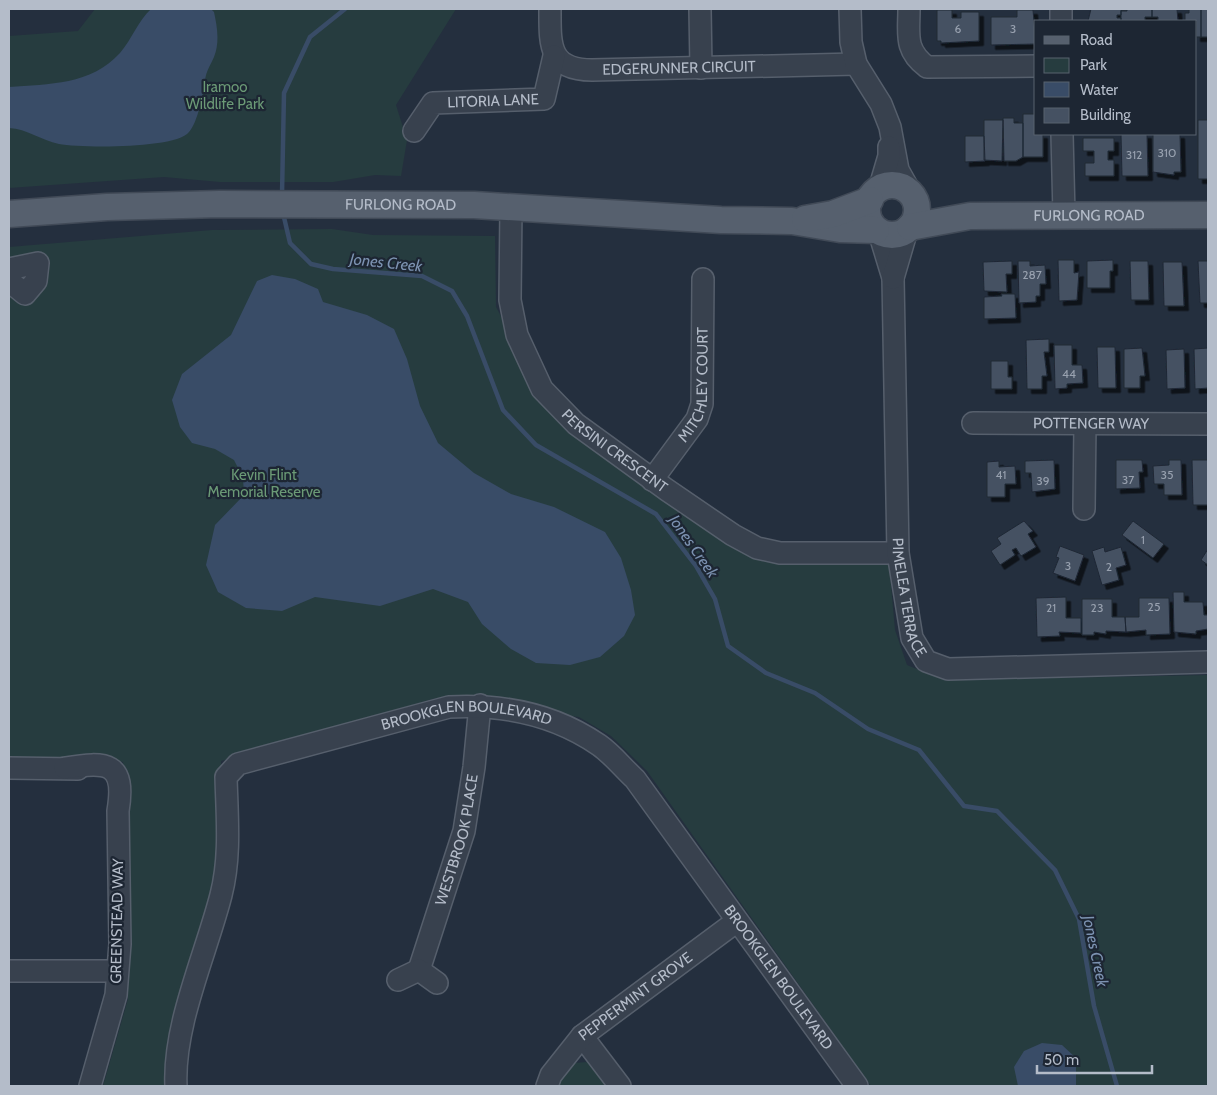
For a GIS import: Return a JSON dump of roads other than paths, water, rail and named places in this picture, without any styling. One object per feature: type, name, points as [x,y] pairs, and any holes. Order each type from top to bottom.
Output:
[{"type":"main road","points":[[885,187],[900,187],[913,197],[917,210],[909,228],[894,235],[878,231],[868,216],[874,195],[885,187]]},
{"type":"main road","name":"FURLONG ROAD","points":[[792,221],[832,214],[874,195]]},
{"type":"main road","name":"FURLONG ROAD","points":[[913,197],[970,216]]},
{"type":"main road","name":"FURLONG ROAD","points":[[9,214],[107,207],[334,203],[511,207],[646,216],[792,221],[840,229],[878,231]]},
{"type":"main road","name":"FURLONG ROAD","points":[[909,228],[970,216],[1208,215]]},
{"type":"street","points":[[550,9],[549,42],[554,56]]},
{"type":"street","points":[[700,9],[701,68]]},
{"type":"street","points":[[850,9],[851,42],[856,64],[881,104],[890,127],[898,170],[913,197]]},
{"type":"street","points":[[909,9],[909,48],[915,59],[926,67],[1034,66]]},
{"type":"street","name":"EDGERUNNER CIRCUIT","points":[[554,56],[568,68],[586,70],[856,64]]},
{"type":"street","name":"LITORIA LANE","points":[[414,131],[433,102],[544,99],[554,56]]},
{"type":"street","points":[[874,195],[889,156],[890,127]]},
{"type":"street","points":[[1062,135],[1064,215]]},
{"type":"street","name":"PERSINI CRESCENT","points":[[511,207],[509,255],[512,316],[516,335],[542,389],[576,424],[652,480],[733,535],[756,548],[780,553],[898,553]]},
{"type":"street","name":"PIMELEA TERRACE","points":[[893,278],[909,228]]},
{"type":"street","name":"PIMELEA TERRACE","points":[[878,231],[893,278],[898,553],[912,638],[926,661],[948,669],[1208,662]]},
{"type":"street","points":[[9,269],[38,263],[36,282],[25,294],[9,281]]},
{"type":"street","name":"MITCHLEY COURT","points":[[652,480],[697,419],[702,404],[703,279]]},
{"type":"street","name":"POTTENGER WAY","points":[[973,423],[1208,424]]},
{"type":"street","points":[[1084,509],[1085,424]]},
{"type":"street","name":"BROOKGLEN BOULEVARD","points":[[176,1086],[175,1067],[181,1034],[222,894],[227,862],[226,777],[238,764],[449,707],[480,705],[508,708],[561,723],[600,745],[635,779],[857,1086]]},
{"type":"street","name":"WESTBROOK PLACE","points":[[419,970],[464,831],[474,767],[480,705]]},
{"type":"street","name":"GREENSTEAD WAY","points":[[9,768],[65,768],[83,770],[98,776],[113,793],[118,811],[120,944],[116,995],[90,1086]]},
{"type":"street","name":"PEPPERMINT GROVE","points":[[547,1086],[551,1076],[582,1036],[737,920]]},
{"type":"street","points":[[398,980],[419,970],[437,983]]},
{"type":"street","points":[[9,971],[117,972]]},
{"type":"street","points":[[582,1036],[620,1086]]},
{"type":"water","points":[[151,9],[211,9],[214,12],[217,34],[216,51],[206,74],[197,115],[189,132],[181,138],[166,142],[127,146],[87,146],[59,144],[22,130],[9,128],[9,87],[69,81],[83,77],[109,64],[120,53],[142,19]]},
{"type":"water","points":[[272,275],[295,279],[318,289],[323,302],[367,315],[394,329],[407,359],[420,406],[438,443],[474,473],[511,494],[554,507],[605,532],[621,558],[631,590],[635,615],[624,636],[600,657],[570,665],[536,663],[511,649],[482,624],[468,602],[433,589],[380,606],[315,597],[282,611],[246,608],[218,592],[206,565],[215,525],[244,495],[243,478],[234,460],[215,449],[192,443],[180,427],[172,400],[182,374],[231,335],[257,281]]},
{"type":"water","points":[[1042,1043],[1062,1045],[1076,1058],[1076,1086],[1018,1086],[1014,1067],[1024,1051]]},
{"type":"waterway","name":"Jones Creek","points":[[282,195],[284,93],[310,37],[345,9]]},
{"type":"waterway","name":"Jones Creek","points":[[283,213],[290,243],[311,264],[333,269],[422,276],[452,291],[467,316],[503,410],[536,445],[656,514],[696,566],[715,599],[728,646],[766,673],[815,693],[868,729],[919,750],[964,806],[997,811],[1055,870],[1079,919],[1094,1006],[1117,1086]]},
{"type":"park label","name":"Iramoo Wildlife Park","points":[[225,96]]},
{"type":"park label","name":"Kevin Flint Memorial Reserve","points":[[264,484]]}]
